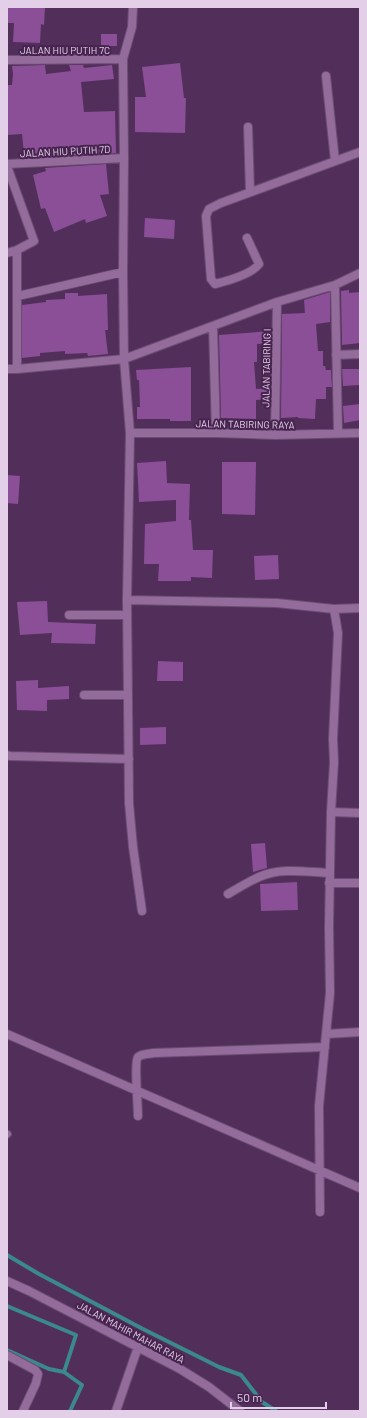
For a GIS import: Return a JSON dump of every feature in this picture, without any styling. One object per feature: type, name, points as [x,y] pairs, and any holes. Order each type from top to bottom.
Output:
[{"type":"street","points":[[133,7],[132,27],[122,59],[124,158],[123,272],[124,359],[130,432],[127,600],[129,803],[132,847],[142,911]]},
{"type":"street","name":"JALAN HIU PUTIH 7C","points":[[7,60],[122,59]]},
{"type":"street","points":[[326,76],[335,161]]},
{"type":"street","points":[[248,127],[250,192]]},
{"type":"street","points":[[247,238],[259,264],[256,268],[225,282],[214,284],[211,279],[206,216],[209,209],[250,192],[360,152]]},
{"type":"street","name":"JALAN HIU PUTIH 7D","points":[[8,170],[124,158]]},
{"type":"street","points":[[7,253],[34,242],[8,170]]},
{"type":"street","points":[[17,250],[17,370]]},
{"type":"street","points":[[18,296],[123,272]]},
{"type":"street","points":[[7,369],[17,370],[124,359],[277,302],[335,285],[360,273]]},
{"type":"street","points":[[335,285],[338,433]]},
{"type":"street","name":"JALAN TABIRING I","points":[[275,435],[277,302]]},
{"type":"street","points":[[213,326],[216,433]]},
{"type":"street","points":[[336,355],[360,354]]},
{"type":"street","name":"JALAN TABIRING RAYA","points":[[130,432],[275,435],[360,433]]},
{"type":"street","points":[[127,600],[277,603],[334,609],[360,608]]},
{"type":"street","points":[[320,1212],[319,1106],[330,993],[329,883],[338,633],[334,609]]},
{"type":"street","points":[[69,616],[127,615]]},
{"type":"street","points":[[84,695],[128,695]]},
{"type":"street","points":[[7,755],[129,759]]},
{"type":"street","points":[[331,812],[360,813]]},
{"type":"street","points":[[228,894],[259,877],[275,872],[289,871],[330,873]]},
{"type":"street","points":[[329,883],[360,883]]},
{"type":"street","points":[[326,1034],[360,1032]]},
{"type":"street","points":[[7,1034],[360,1188]]},
{"type":"street","points":[[138,1116],[136,1072],[137,1059],[141,1055],[153,1053],[325,1047]]},
{"type":"street","name":"JALAN MAHIR MAHAR RAYA","points":[[7,1281],[29,1290],[175,1366],[209,1387],[240,1411]]},
{"type":"street","points":[[116,1411],[138,1347]]},
{"type":"street","points":[[7,1355],[35,1370],[38,1374],[36,1383],[23,1411]]},
{"type":"building","points":[[7,7],[45,7],[44,25],[41,24],[40,43],[13,42],[14,23],[7,23]]},
{"type":"building","points":[[101,34],[117,34],[117,46],[101,46]]},
{"type":"building","points":[[180,63],[184,98],[186,98],[185,133],[135,132],[135,97],[146,97],[142,67]]},
{"type":"building","points":[[45,65],[46,74],[71,71],[69,65],[83,65],[84,68],[112,65],[114,79],[81,82],[84,112],[115,111],[116,153],[43,157],[43,153],[24,155],[22,134],[7,135],[7,85],[12,85],[12,66]]},
{"type":"building","points":[[106,164],[109,194],[100,195],[107,216],[86,223],[85,219],[54,232],[45,208],[41,209],[33,175],[46,171],[45,168]]},
{"type":"building","points":[[145,218],[175,220],[174,239],[144,237]]},
{"type":"building","points":[[349,290],[349,293],[360,292],[360,343],[342,345],[341,291]]},
{"type":"building","points":[[330,292],[330,322],[316,324],[318,351],[323,351],[323,366],[325,366],[326,370],[331,370],[332,387],[326,387],[326,399],[316,399],[315,419],[298,417],[281,418],[282,314],[305,313],[304,300]]},
{"type":"building","points":[[65,293],[78,293],[78,296],[107,294],[108,330],[105,330],[108,354],[88,356],[87,353],[65,354],[65,351],[40,353],[40,356],[22,358],[22,305],[46,302],[46,300],[65,299]]},
{"type":"building","points":[[271,331],[271,343],[257,344],[257,362],[254,362],[256,389],[270,388],[270,399],[256,400],[256,419],[221,418],[219,335]]},
{"type":"building","points":[[191,367],[191,421],[170,421],[170,419],[137,419],[137,407],[140,407],[139,380],[137,380],[136,370]]},
{"type":"building","points":[[342,369],[360,369],[360,385],[343,386]]},
{"type":"building","points":[[360,404],[360,420],[344,423],[343,406]]},
{"type":"building","points":[[166,461],[167,483],[190,484],[189,520],[191,520],[193,550],[213,550],[212,578],[191,577],[191,581],[158,581],[159,564],[144,564],[145,524],[176,521],[176,500],[139,502],[137,463]]},
{"type":"building","points":[[222,462],[256,462],[255,515],[222,514]]},
{"type":"building","points":[[7,475],[20,476],[18,504],[7,503]]},
{"type":"building","points":[[278,555],[279,579],[255,580],[254,556]]},
{"type":"building","points":[[47,601],[48,622],[96,624],[95,644],[51,643],[52,633],[20,635],[17,602]]},
{"type":"building","points":[[158,661],[183,662],[183,681],[157,681]]},
{"type":"building","points":[[38,680],[38,688],[69,686],[69,699],[47,700],[47,711],[17,710],[16,681]]},
{"type":"building","points":[[166,727],[166,744],[140,745],[140,728]]},
{"type":"building","points":[[265,843],[267,868],[253,872],[251,844]]},
{"type":"building","points":[[297,882],[298,910],[261,911],[260,884]]},
{"type":"waterway","points":[[7,1255],[39,1274],[143,1329],[219,1367],[241,1375],[262,1402],[276,1411]]},
{"type":"waterway","points":[[7,1306],[76,1335],[64,1372],[82,1385],[70,1411]]},
{"type":"waterway","points":[[7,1350],[49,1369],[64,1372]]}]
